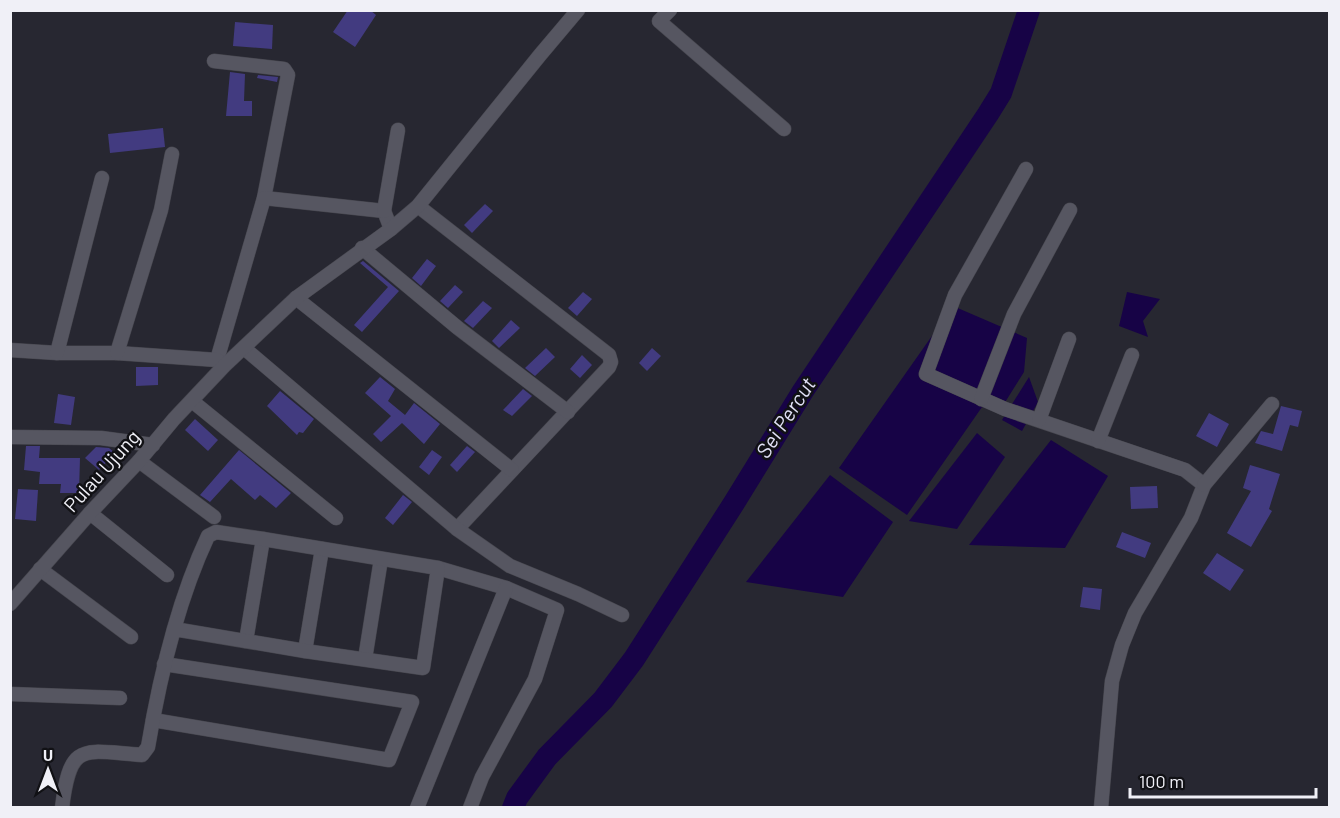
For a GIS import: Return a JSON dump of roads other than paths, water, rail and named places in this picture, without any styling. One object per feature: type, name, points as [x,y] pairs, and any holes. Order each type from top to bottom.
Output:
[{"type":"street","name":"Pulau Ujung","points":[[10,604],[192,401],[220,363],[244,348],[296,298],[418,206],[578,10]]},
{"type":"street","points":[[670,10],[659,21],[784,129]]},
{"type":"street","points":[[10,350],[117,353],[220,363],[264,198],[288,73],[284,69],[214,61]]},
{"type":"street","points":[[390,229],[384,211],[398,130]]},
{"type":"street","points":[[117,353],[161,210],[172,154]]},
{"type":"street","points":[[1026,169],[955,295],[926,374],[981,399],[1185,470],[1204,485]]},
{"type":"street","points":[[57,353],[102,178]]},
{"type":"street","points":[[264,198],[384,211]]},
{"type":"street","points":[[418,206],[609,356],[611,362],[568,412],[457,529]]},
{"type":"street","points":[[981,399],[1014,314],[1070,210]]},
{"type":"street","points":[[362,248],[458,328],[568,412]]},
{"type":"street","points":[[296,298],[512,470]]},
{"type":"street","points":[[1039,420],[1069,339]]},
{"type":"street","points":[[244,348],[457,529],[510,566],[622,615]]},
{"type":"street","points":[[1098,441],[1131,355]]},
{"type":"street","points":[[192,401],[336,518]]},
{"type":"street","points":[[1101,807],[1112,681],[1122,645],[1136,613],[1191,518],[1204,485],[1272,404]]},
{"type":"street","points":[[10,437],[101,438],[153,445]]},
{"type":"street","points":[[139,461],[214,517]]},
{"type":"street","points":[[90,513],[167,575]]},
{"type":"street","points":[[62,807],[65,780],[75,759],[86,752],[142,755],[148,747],[164,664],[174,629],[198,557],[208,536],[216,532],[438,568],[506,588],[557,609],[536,679],[482,777],[470,807]]},
{"type":"street","points":[[246,641],[263,539]]},
{"type":"street","points":[[305,651],[322,549]]},
{"type":"street","points":[[364,659],[381,559]]},
{"type":"street","points":[[174,629],[423,668],[438,568]]},
{"type":"street","points":[[40,569],[131,637]]},
{"type":"street","points":[[417,807],[506,588]]},
{"type":"street","points":[[153,720],[389,760],[412,702],[164,664]]},
{"type":"street","points":[[10,694],[120,698]]},
{"type":"waterway","name":"Sei Percut","points":[[513,808],[517,798],[547,757],[603,700],[634,659],[803,391],[988,114],[1001,93],[1029,10]]}]
